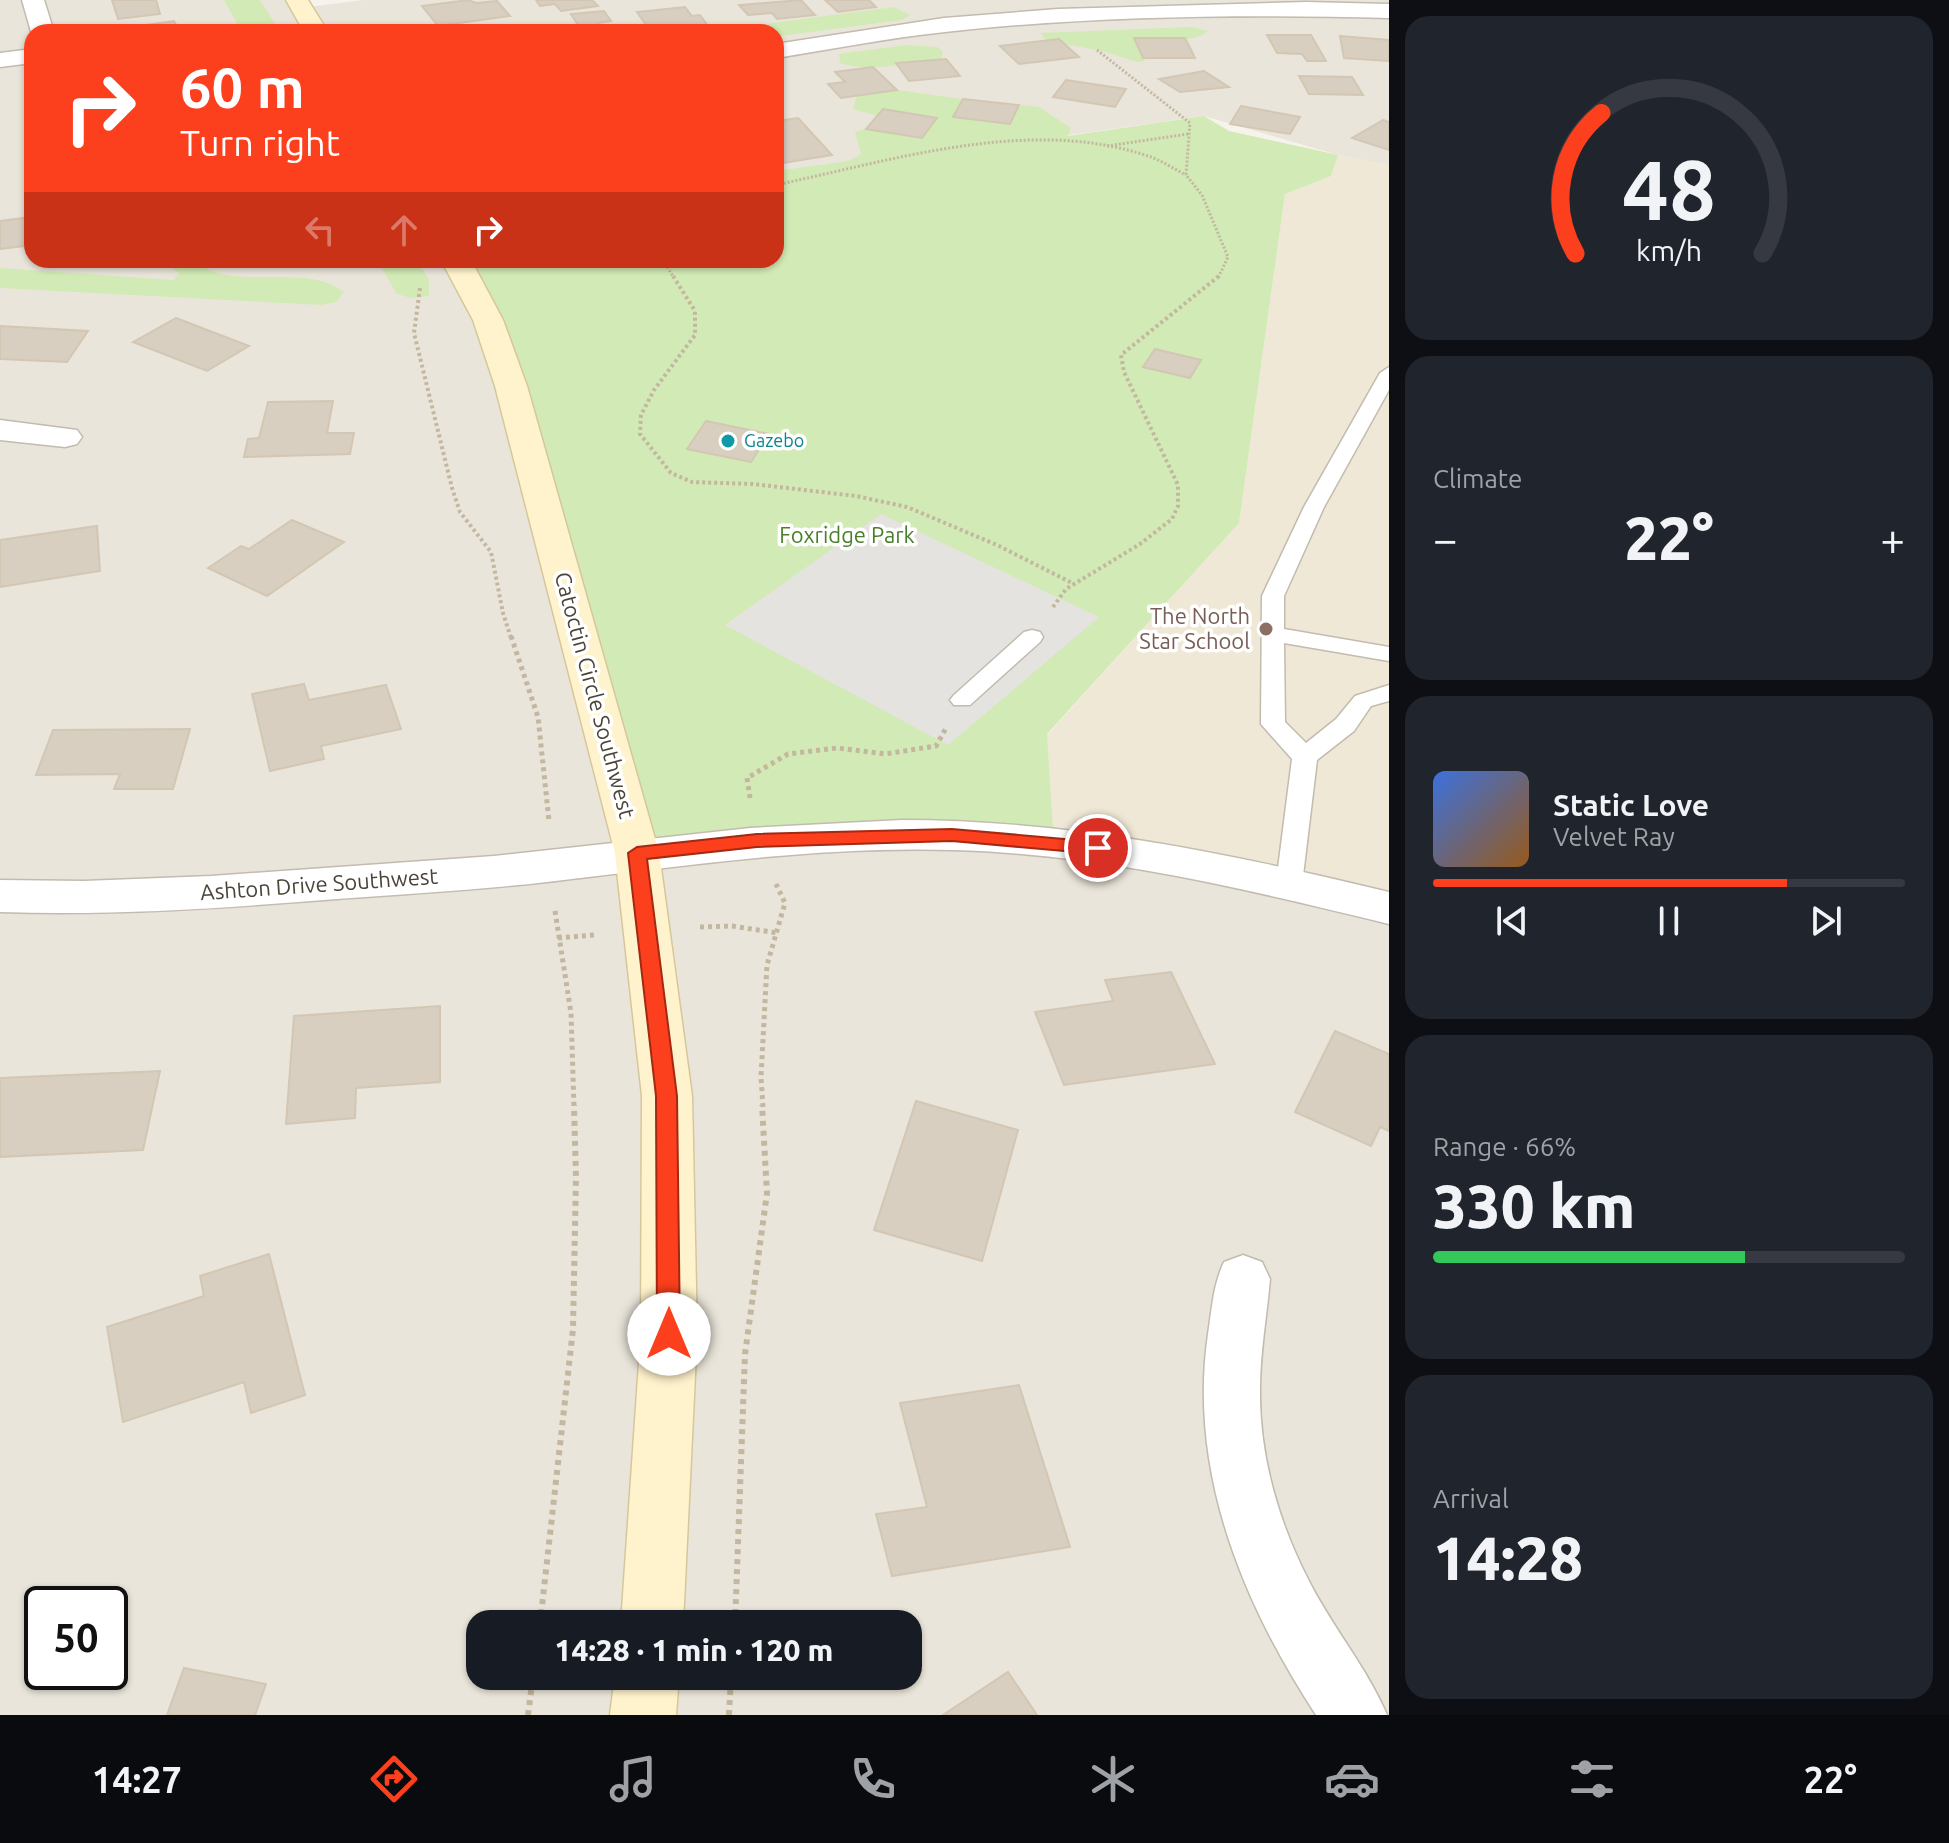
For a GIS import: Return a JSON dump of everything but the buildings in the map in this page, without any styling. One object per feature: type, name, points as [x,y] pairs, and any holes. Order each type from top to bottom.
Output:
[{"type":"main road","points":[[297,0],[311,24]]},
{"type":"main road","name":"Catoctin Circle Southwest","points":[[438,271],[488,320],[511,386],[637,853],[667,1096],[669,1334],[653,1610]]},
{"type":"main road","points":[[643,1715],[646,1690]]},
{"type":"street","points":[[33,0],[40,24]]},
{"type":"street","points":[[784,50],[944,25],[1058,16],[1086,7],[1376,7]]},
{"type":"street","points":[[0,60],[24,57]]},
{"type":"street","points":[[0,430],[65,437]]},
{"type":"street","name":"Ashton Drive Southwest","points":[[0,896],[63,899],[238,891],[550,866],[757,840],[952,835],[1054,842],[1150,855],[1389,908]]},
{"type":"street","points":[[1243,1279],[1231,1398],[1235,1458],[1245,1503],[1255,1537],[1273,1576],[1336,1689],[1354,1715]]},
{"type":"lane","points":[[1305,757],[1273,724],[1273,596],[1314,507],[1389,373]]},
{"type":"lane","points":[[1272,634],[1389,654]]},
{"type":"lane","points":[[962,700],[1032,637]]},
{"type":"lane","points":[[1289,884],[1305,757],[1345,725],[1363,701],[1389,693]]},
{"type":"path","points":[[1058,16],[1072,31],[1190,123],[1190,161],[1186,175]]},
{"type":"path","points":[[1106,147],[1188,134]]},
{"type":"path","points":[[784,184],[1015,142],[1059,140],[1147,156],[1186,175],[1202,195],[1228,257],[1226,266],[1217,279],[1121,355],[1124,372],[1178,485],[1178,506],[1172,519],[1151,536],[1066,589],[1032,637]]},
{"type":"path","points":[[668,268],[695,311],[695,335],[654,390],[641,415],[640,434],[671,473],[692,482],[753,484],[842,494],[907,507],[997,545],[1074,584]]},
{"type":"path","points":[[438,271],[414,333],[452,488],[460,512],[491,552],[503,613],[538,717],[548,797],[550,866],[558,938],[571,1013],[576,1177],[574,1314],[542,1610]]},
{"type":"path","points":[[736,1610],[745,1354],[767,1193],[761,1077],[764,1002],[767,965],[785,903],[757,840],[747,778],[788,754],[837,748],[885,754],[936,746],[962,700]]},
{"type":"path","points":[[528,1715],[531,1690]]},
{"type":"path","points":[[729,1715],[730,1690]]},
{"type":"shaded area","points":[[0,0],[296,0],[301,8],[363,0],[1389,0],[1389,165],[1338,155],[1204,116],[784,176],[784,24],[24,24],[24,268],[462,268],[952,835],[1389,910],[1389,1715],[0,1715]]},
{"type":"shaded area","name":"The North Star School","points":[[1338,155],[1389,165],[1389,908],[1054,842],[1047,735],[1239,523],[1285,194],[1331,176]]},
{"type":"shaded area","points":[[881,514],[1099,617],[948,745],[725,625]]},
{"type":"green space","points":[[224,0],[260,0],[275,24],[238,24]]},
{"type":"green space","points":[[894,7],[910,15],[902,20],[784,35],[784,24],[769,24]]},
{"type":"green space","points":[[1191,27],[1208,31],[1183,40],[1135,39],[1145,61],[1137,62],[1103,51],[1047,41],[1040,33]]},
{"type":"green space","points":[[906,45],[937,47],[943,52],[940,60],[890,66],[864,67],[840,63],[839,54]]},
{"type":"green space","name":"Foxridge Park","points":[[897,90],[963,99],[954,117],[1010,124],[1019,105],[1039,107],[1071,128],[1068,136],[1204,116],[1229,131],[1338,155],[1331,176],[1285,194],[1239,523],[1047,734],[1054,842],[637,853],[565,580],[458,268],[784,268],[784,170],[849,161],[861,154],[855,132],[866,129],[922,138],[937,118],[883,109],[877,116],[853,109],[857,95]]},
{"type":"green space","points":[[0,268],[174,280],[179,273],[172,268],[206,268],[247,277],[309,279],[328,283],[344,292],[336,302],[321,305],[0,288]]},
{"type":"green space","points":[[382,268],[422,268],[429,280],[429,296],[411,298],[397,294]]},
{"type":"place","name":"Gazebo","points":[[728,441]]},
{"type":"place","name":"The North Star School","points":[[1266,629]]},
{"type":"route","points":[[669,1334],[667,1096],[649,930],[637,853],[757,840],[952,835],[1098,848]]}]
